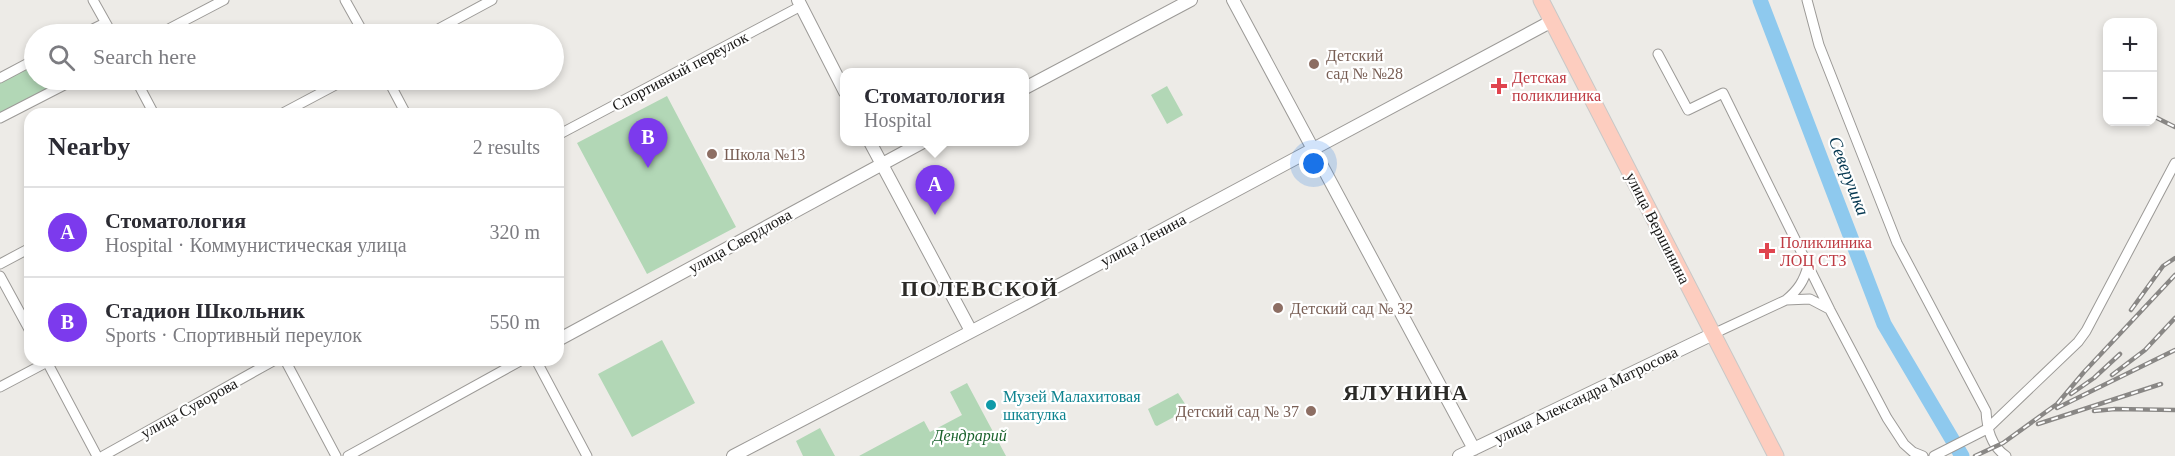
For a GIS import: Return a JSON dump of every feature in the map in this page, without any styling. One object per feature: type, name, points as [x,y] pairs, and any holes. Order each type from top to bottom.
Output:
[{"type":"main road","name":"улица Вершинина","points":[[1541,0],[1776,456]]},
{"type":"street","points":[[93,0],[105,23]]},
{"type":"street","points":[[178,24],[224,0]]},
{"type":"street","points":[[345,0],[358,24]]},
{"type":"street","points":[[448,24],[492,0]]},
{"type":"street","points":[[1029,86],[1191,0]]},
{"type":"street","points":[[1233,0],[1474,449]]},
{"type":"street","points":[[1807,0],[1819,45],[1893,232],[1986,411],[1987,429],[1998,451],[2006,456]]},
{"type":"street","points":[[800,3],[840,82]]},
{"type":"street","name":"Спортивный переулок","points":[[564,132],[746,36],[800,3]]},
{"type":"street","name":"улица Ленина","points":[[733,456],[1552,21]]},
{"type":"street","points":[[1658,54],[1688,110],[1723,93],[1830,310],[1896,434],[1913,452],[1923,456]]},
{"type":"street","points":[[0,78],[24,65]]},
{"type":"street","points":[[0,118],[55,90]]},
{"type":"street","points":[[141,90],[151,108]]},
{"type":"street","points":[[291,108],[326,90]]},
{"type":"street","points":[[393,90],[403,108]]},
{"type":"street","points":[[872,146],[971,331]]},
{"type":"street","name":"улица Свердлова","points":[[564,337],[913,146]]},
{"type":"street","points":[[1934,456],[1987,429],[2068,353],[2086,331],[2175,163]]},
{"type":"street","points":[[0,264],[24,251]]},
{"type":"street","points":[[1713,334],[1786,300],[1798,290],[1808,266]]},
{"type":"street","points":[[0,276],[24,320]]},
{"type":"street","points":[[1786,300],[1810,299],[1830,310]]},
{"type":"street","name":"улица Александра Матросова","points":[[1459,456],[1713,334]]},
{"type":"street","points":[[0,387],[39,366]]},
{"type":"street","points":[[51,366],[98,456]]},
{"type":"street","name":"улица Суворова","points":[[103,456],[263,366]]},
{"type":"street","points":[[288,366],[336,456]]},
{"type":"street","points":[[348,456],[511,366]]},
{"type":"street","points":[[539,366],[587,456]]},
{"type":"green space","points":[[24,67],[24,90],[48,90],[0,115],[0,80]]},
{"type":"green space","points":[[1167,86],[1183,115],[1167,124],[1151,95]]},
{"type":"green space","points":[[667,96],[736,227],[647,274],[577,143]]},
{"type":"green space","points":[[662,340],[695,403],[632,437],[598,374]]},
{"type":"green space","name":"Дендрарий","points":[[967,383],[1006,456],[859,456],[924,421],[930,432],[962,415],[950,392]]},
{"type":"green space","points":[[1178,393],[1187,410],[1155,425],[1148,409]]},
{"type":"green space","points":[[820,428],[835,456],[803,456],[796,441]]},
{"type":"waterway","name":"Северушка","points":[[1760,0],[1884,324],[1962,456]]},
{"type":"railway","points":[[2157,118],[2175,127]]},
{"type":"railway","points":[[2131,310],[2163,266],[2175,258]]},
{"type":"railway","points":[[1975,456],[2003,443],[2057,404],[2175,275]]},
{"type":"railway","points":[[2112,375],[2145,350],[2175,318]]},
{"type":"railway","points":[[2057,408],[2175,350]]},
{"type":"railway","points":[[2071,394],[2094,378],[2120,354]]},
{"type":"railway","points":[[2038,424],[2161,384]]},
{"type":"railway","points":[[2094,411],[2175,410]]},
{"type":"place","name":"Детский сад № №28","points":[[1314,64]]},
{"type":"place","name":"Детская поликлиника","points":[[1499,86]]},
{"type":"place","name":"Школа №13","points":[[712,154]]},
{"type":"place","name":"Стадион Школьник","points":[[648,168]]},
{"type":"place","name":"Стоматология","points":[[935,215]]},
{"type":"place","name":"Поликлиника ЛОЦ СТЗ","points":[[1767,251]]},
{"type":"place","name":"Детский сад № 32","points":[[1278,308]]},
{"type":"place","name":"Музей Малахитовая шкатулка","points":[[991,405]]},
{"type":"place","name":"Детский сад № 37","points":[[1311,411]]},
{"type":"district","name":"ПОЛЕВСКОЙ","points":[[980,288]]},
{"type":"district","name":"ЯЛУНИНА","points":[[1406,392]]}]
